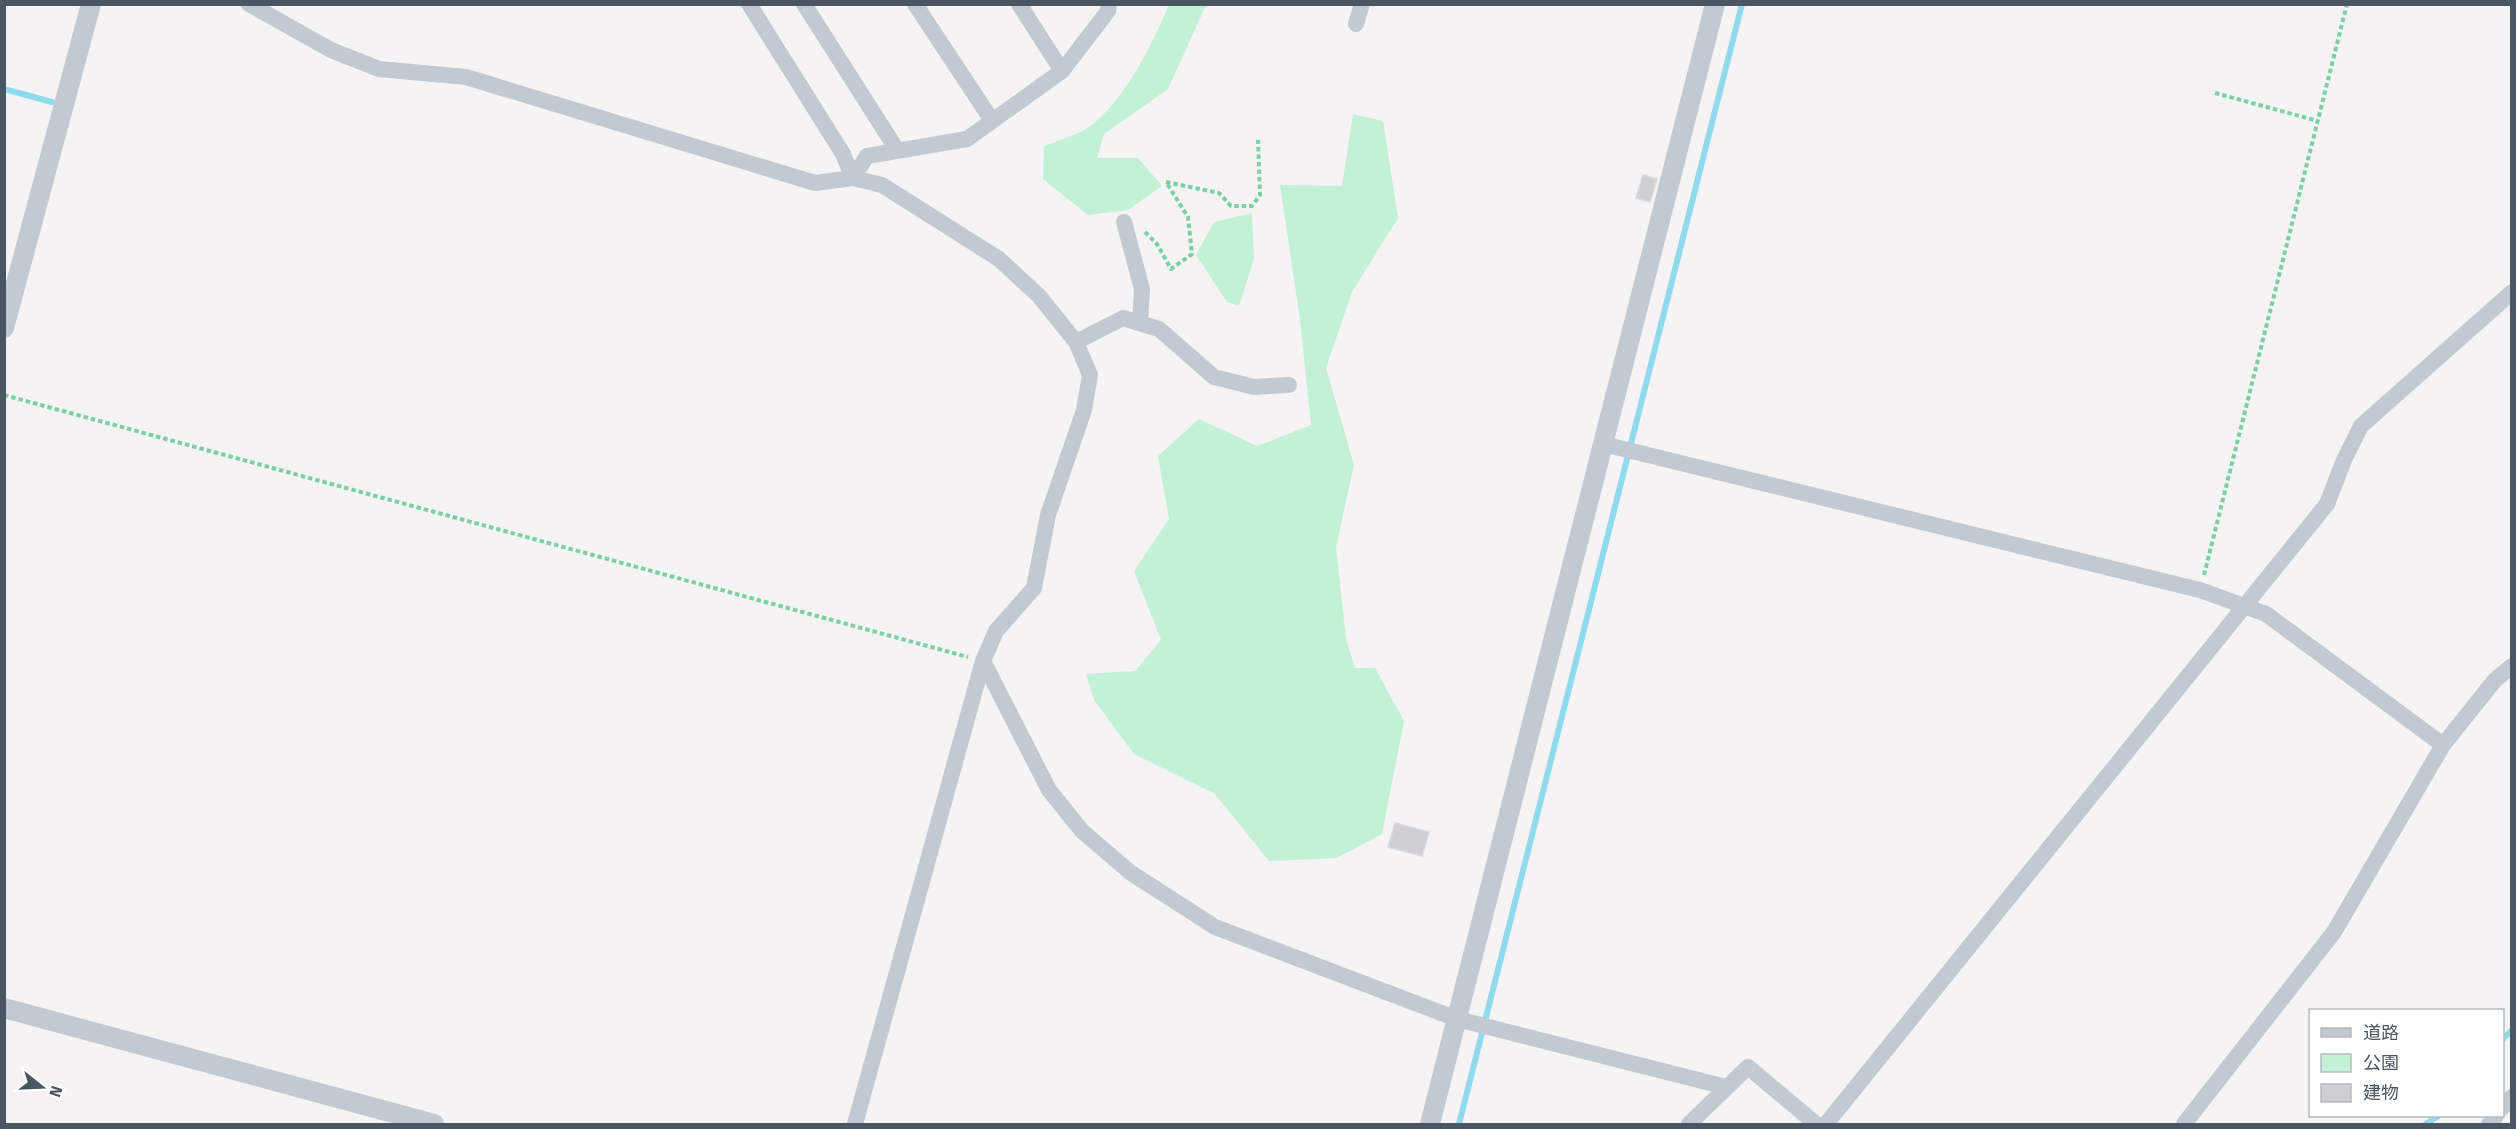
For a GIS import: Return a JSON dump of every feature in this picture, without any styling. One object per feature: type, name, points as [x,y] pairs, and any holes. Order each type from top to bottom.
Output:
[{"type":"street","points":[[4,328],[91,4]]},
{"type":"street","points":[[249,4],[331,50],[379,69],[466,77],[815,183],[853,178],[882,185],[999,259],[1039,296],[1076,342],[1090,375],[1084,410],[1048,515],[1034,588],[996,631],[983,661],[855,1125]]},
{"type":"street","points":[[749,4],[843,154],[853,178]]},
{"type":"street","points":[[804,4],[897,150]]},
{"type":"street","points":[[915,4],[991,119]]},
{"type":"street","points":[[1019,4],[1062,71]]},
{"type":"street","points":[[853,178],[867,156],[966,139],[991,119],[1062,71],[1108,11],[1109,4]]},
{"type":"street","points":[[1356,24],[1362,4]]},
{"type":"street","points":[[1430,1125],[1715,4]]},
{"type":"street","points":[[1124,222],[1142,289],[1140,323]]},
{"type":"street","points":[[1826,1125],[2327,504],[2344,460],[2361,426],[2511,292]]},
{"type":"street","points":[[1076,342],[1123,318],[1159,329],[1214,377],[1254,387],[1289,386]]},
{"type":"street","points":[[1603,444],[2200,590],[2244,605],[2266,614],[2443,745]]},
{"type":"street","points":[[983,661],[1049,790],[1082,831],[1131,873],[1215,927],[1457,1019],[1497,1031],[1726,1087]]},
{"type":"street","points":[[2184,1125],[2334,932],[2443,745],[2495,680],[2511,666]]},
{"type":"street","points":[[4,1008],[434,1125]]},
{"type":"street","points":[[1689,1125],[1748,1067],[1816,1125]]},
{"type":"path","points":[[2200,590],[2347,5]]},
{"type":"path","points":[[2215,93],[2318,121]]},
{"type":"path","points":[[1124,222],[1130,217],[1137,224],[1156,244],[1171,269],[1192,254],[1188,218],[1166,182],[1219,193],[1231,206],[1252,206],[1260,195],[1258,140]]},
{"type":"path","points":[[4,395],[983,661]]},
{"type":"green space","points":[[1169,4],[1206,5],[1168,89],[1104,134],[1097,158],[1138,158],[1162,186],[1128,210],[1088,215],[1043,179],[1044,146],[1084,130],[1110,107],[1123,91],[1145,55]]},
{"type":"green space","points":[[1353,114],[1383,121],[1398,218],[1352,292],[1326,368],[1354,465],[1336,547],[1346,639],[1355,668],[1375,668],[1404,721],[1382,834],[1337,858],[1269,861],[1215,794],[1134,754],[1094,700],[1086,674],[1135,671],[1161,640],[1134,571],[1169,519],[1158,456],[1199,419],[1257,446],[1311,425],[1300,319],[1280,185],[1342,186]]},
{"type":"green space","points":[[1252,213],[1254,259],[1239,306],[1227,302],[1196,255],[1214,222]]},
{"type":"building","points":[[1643,175],[1657,179],[1650,202],[1636,198]]},
{"type":"building","points":[[1395,823],[1429,832],[1422,856],[1388,847]]},
{"type":"waterway","points":[[1459,1124],[1742,4]]},
{"type":"waterway","points":[[4,89],[52,102]]},
{"type":"waterway","points":[[2504,1038],[2512,1030]]},
{"type":"waterway","points":[[2426,1124],[2436,1117]]}]
